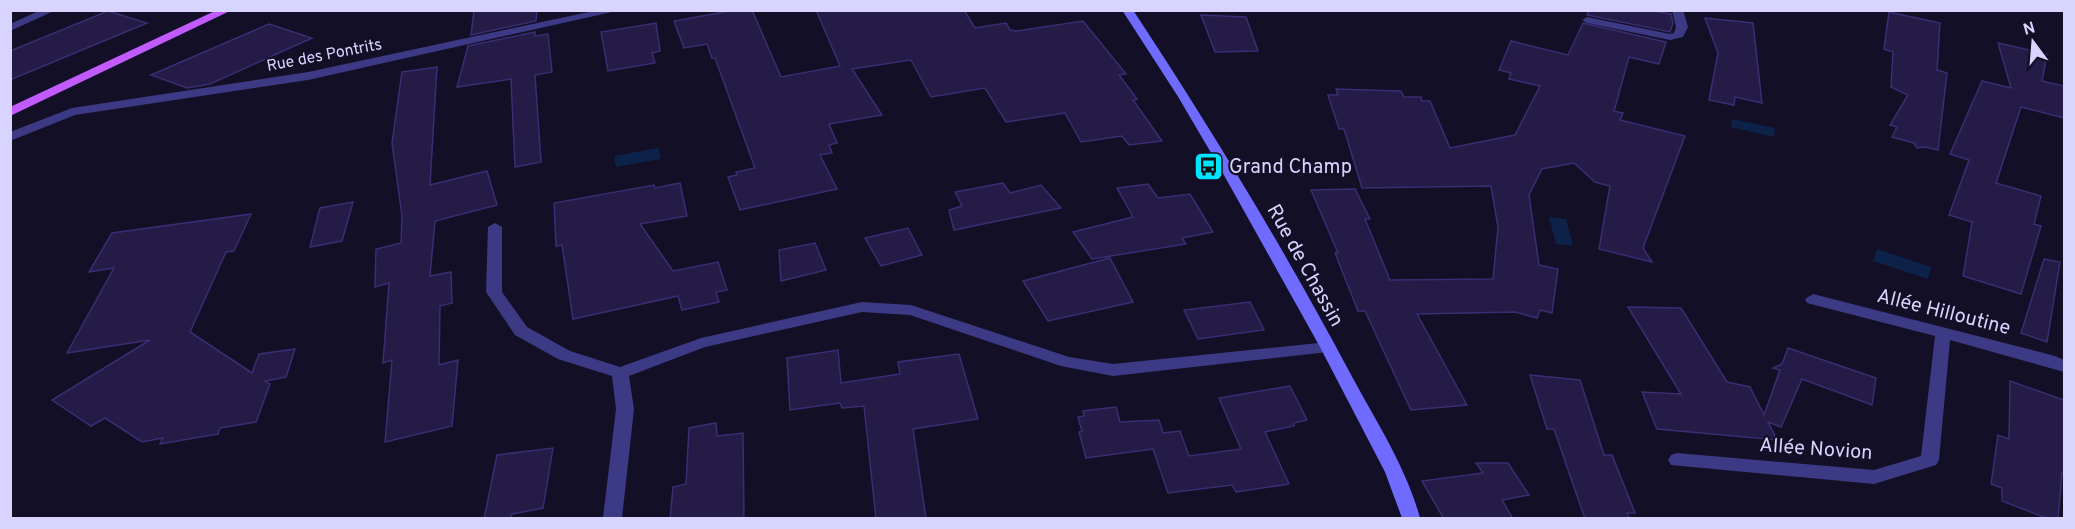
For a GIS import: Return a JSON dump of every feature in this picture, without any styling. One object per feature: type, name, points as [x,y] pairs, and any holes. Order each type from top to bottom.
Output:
[{"type":"main road","points":[[10,112],[227,10]]},
{"type":"main road","name":"Rue de Chassin","points":[[1127,10],[1183,95],[1227,168],[1328,347],[1394,472],[1411,519]]},
{"type":"street","points":[[10,28],[51,10]]},
{"type":"street","name":"Rue des Pontrits","points":[[10,137],[72,112],[308,76],[616,10]]},
{"type":"street","points":[[1587,20],[1670,37],[1679,35],[1682,27],[1677,10]]},
{"type":"street","points":[[495,227],[494,292],[521,331],[564,355],[620,373],[701,343],[862,307],[911,310],[1067,362],[1113,370],[1328,347]]},
{"type":"street","name":"Allée Hilloutine","points":[[1813,299],[2049,360],[2064,366]]},
{"type":"street","name":"Allée Novion","points":[[1677,460],[1874,477],[1930,460],[1943,332]]},
{"type":"street","points":[[612,519],[625,409],[620,373]]},
{"type":"water","points":[[1732,119],[1775,128],[1774,137],[1731,127]]},
{"type":"water","points":[[658,148],[661,159],[616,167],[614,156]]},
{"type":"water","points":[[1549,217],[1566,219],[1573,246],[1556,244]]},
{"type":"water","points":[[1877,249],[1931,267],[1928,279],[1873,261]]},
{"type":"building","points":[[474,10],[537,10],[536,21],[471,35]]},
{"type":"building","points":[[735,10],[752,10],[781,77],[840,66],[816,10],[964,10],[975,28],[1006,23],[1010,30],[1017,31],[1083,21],[1126,74],[1119,75],[1137,99],[1133,100],[1162,141],[1129,145],[1122,136],[1081,142],[1065,113],[1006,122],[985,88],[931,97],[911,60],[852,69],[882,115],[829,124],[837,143],[829,145],[832,153],[820,155],[837,189],[740,210],[728,177],[737,175],[736,172],[755,168],[715,58],[712,58],[707,44],[684,48],[674,21]]},
{"type":"building","points":[[1589,10],[1646,10],[1671,14],[1673,23],[1670,32],[1587,15]]},
{"type":"building","points":[[108,11],[147,23],[10,80],[10,51]]},
{"type":"building","points":[[1889,12],[1940,23],[1937,70],[1947,73],[1938,150],[1917,148],[1914,143],[1892,137],[1897,127],[1890,125],[1908,95],[1891,87],[1893,52],[1884,49]]},
{"type":"building","points":[[1201,15],[1246,17],[1258,51],[1215,52]]},
{"type":"building","points":[[1705,18],[1753,23],[1762,103],[1735,97],[1734,105],[1709,100],[1718,53]]},
{"type":"building","points":[[656,23],[660,51],[652,53],[655,63],[608,71],[601,32]]},
{"type":"building","points":[[1583,23],[1666,42],[1659,64],[1629,57],[1614,111],[1623,113],[1620,120],[1685,136],[1643,248],[1652,262],[1599,249],[1610,186],[1595,182],[1574,163],[1542,169],[1529,195],[1539,265],[1558,269],[1552,313],[1540,310],[1537,318],[1515,312],[1417,314],[1467,405],[1411,410],[1365,311],[1358,311],[1335,253],[1338,253],[1311,190],[1355,189],[1370,219],[1365,219],[1390,280],[1493,279],[1498,227],[1491,186],[1362,188],[1344,129],[1339,129],[1328,95],[1338,95],[1336,89],[1401,91],[1404,97],[1421,97],[1422,101],[1430,101],[1450,148],[1515,135],[1540,86],[1509,79],[1511,73],[1499,70],[1511,41],[1568,55]]},
{"type":"building","points":[[269,24],[312,38],[210,84],[187,88],[151,75]]},
{"type":"building","points":[[535,32],[535,36],[548,34],[552,72],[535,75],[541,162],[515,167],[511,79],[457,87],[468,46]]},
{"type":"building","points":[[1998,43],[2047,54],[2042,81],[2064,86],[2064,118],[2021,107],[1996,183],[2041,196],[2034,224],[2041,226],[2021,294],[1963,276],[1972,222],[1949,215],[1969,160],[1950,154],[1982,81],[2011,88]]},
{"type":"building","points":[[437,67],[430,185],[487,171],[497,205],[435,221],[430,276],[451,272],[452,303],[440,306],[439,365],[458,360],[452,426],[385,442],[392,360],[383,363],[389,283],[375,287],[376,249],[401,243],[402,216],[392,143],[402,72]]},
{"type":"building","points":[[680,183],[687,216],[640,224],[673,271],[718,262],[727,290],[716,292],[719,302],[682,310],[678,296],[573,319],[562,245],[556,246],[554,203],[654,185],[655,188]]},
{"type":"building","points":[[1003,183],[1010,193],[1041,185],[1061,208],[954,230],[949,210],[962,206],[955,192]]},
{"type":"building","points":[[1148,184],[1158,198],[1190,194],[1213,232],[1182,238],[1186,244],[1092,259],[1073,232],[1133,217],[1117,188]]},
{"type":"building","points":[[353,202],[342,241],[310,247],[320,208]]},
{"type":"building","points":[[251,214],[234,251],[226,252],[190,332],[252,373],[259,354],[295,349],[286,377],[265,381],[270,384],[256,422],[220,428],[218,434],[160,444],[163,438],[142,442],[105,418],[91,426],[52,400],[150,340],[67,353],[114,268],[89,272],[112,233]]},
{"type":"building","points":[[908,228],[922,255],[881,266],[865,238]]},
{"type":"building","points":[[815,243],[826,270],[781,281],[779,250]]},
{"type":"building","points":[[1110,258],[1133,302],[1048,321],[1023,281]]},
{"type":"building","points":[[2044,259],[2060,262],[2047,342],[2021,333]]},
{"type":"building","points":[[1250,302],[1264,330],[1198,339],[1184,310]]},
{"type":"building","points":[[1628,307],[1681,308],[1727,382],[1750,387],[1764,415],[1780,370],[1773,368],[1782,364],[1788,348],[1876,378],[1872,405],[1802,379],[1781,427],[1768,422],[1777,440],[1657,429],[1642,392],[1681,394]]},
{"type":"building","points":[[838,350],[841,383],[900,374],[898,362],[959,354],[978,419],[913,429],[926,519],[876,519],[864,406],[842,408],[840,403],[790,410],[787,358]]},
{"type":"building","points":[[1530,375],[1580,380],[1604,455],[1612,455],[1635,513],[1627,513],[1630,519],[1585,519],[1554,429],[1547,429]]},
{"type":"building","points":[[2010,381],[2064,400],[2064,474],[2062,473],[2058,519],[2049,519],[2002,501],[2002,488],[1991,484],[1998,435],[2009,439]]},
{"type":"building","points":[[1290,386],[1307,420],[1294,423],[1294,426],[1265,432],[1289,484],[1236,492],[1232,485],[1168,493],[1153,449],[1086,458],[1079,432],[1082,431],[1078,417],[1084,416],[1083,411],[1116,407],[1120,422],[1159,420],[1163,433],[1180,431],[1189,456],[1241,449],[1219,398]]},
{"type":"building","points":[[716,423],[717,436],[743,433],[744,519],[670,519],[673,487],[686,484],[689,428]]},
{"type":"building","points":[[553,448],[543,508],[512,514],[510,519],[484,519],[497,455]]},
{"type":"building","points":[[1476,463],[1508,463],[1529,495],[1502,500],[1513,519],[1444,519],[1422,481],[1483,473]]},
{"type":"place","name":"Grand Champ","points":[[1208,166]]}]
